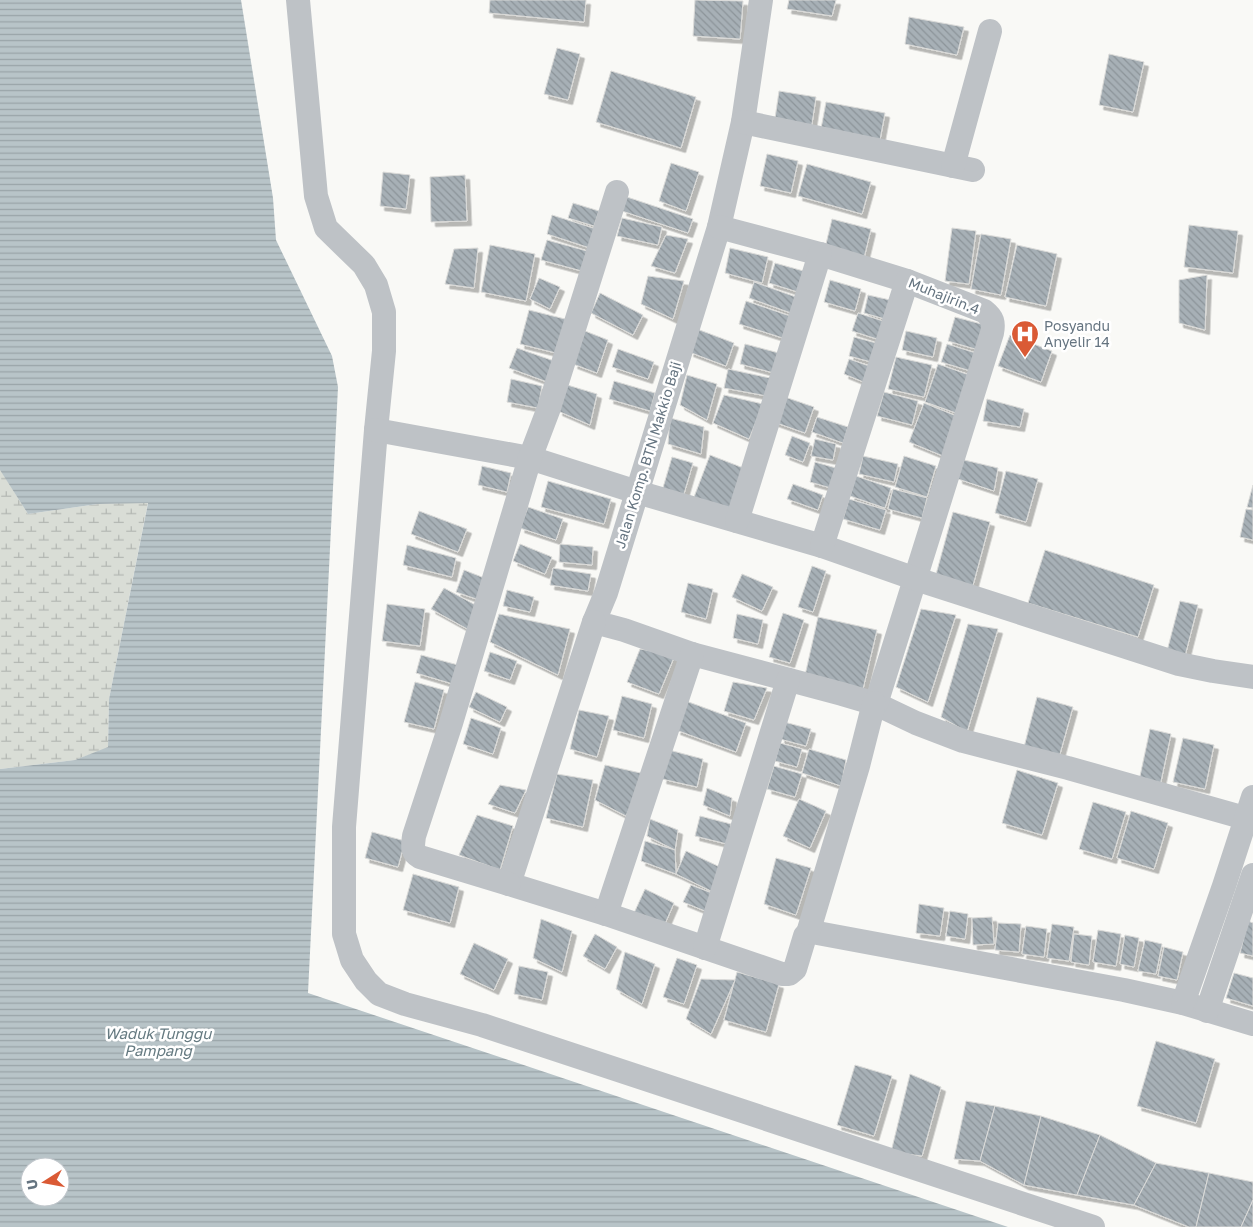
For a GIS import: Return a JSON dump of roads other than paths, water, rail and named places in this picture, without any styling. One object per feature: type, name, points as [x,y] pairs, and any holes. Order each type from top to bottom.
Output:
[{"type":"street","points":[[298,0],[316,196],[326,228],[364,265],[376,285],[384,312],[384,351],[344,826],[344,934],[352,960],[366,981],[380,994],[406,1004],[491,1028],[1093,1227]]},
{"type":"street","name":"Jalan Komp. BTN Makkio Baji","points":[[509,884],[594,622],[606,593],[719,227],[743,122],[761,0]]},
{"type":"street","points":[[743,122],[963,168],[990,31]]},
{"type":"street","points":[[617,192],[549,408],[530,458],[451,723],[414,836],[412,846],[414,851],[420,857],[606,914],[782,974],[789,974],[795,969],[805,936],[808,933],[875,704],[916,579]]},
{"type":"street","name":"Muhajirin.4","points":[[719,227],[820,254],[907,281],[984,311],[990,316],[994,325],[916,579]]},
{"type":"street","points":[[737,521],[820,254]]},
{"type":"street","points":[[822,546],[907,281]]},
{"type":"street","points":[[376,430],[530,458],[636,492],[822,546],[916,579],[1178,664],[1253,677]]},
{"type":"street","points":[[594,622],[624,630],[692,654],[875,704],[916,723],[963,741],[1068,768],[1249,807],[1183,1004]]},
{"type":"street","points":[[606,914],[692,654]]},
{"type":"street","points":[[705,948],[788,680]]},
{"type":"street","points":[[1207,1011],[1251,889],[1224,886]]},
{"type":"street","points":[[808,933],[812,932],[900,947],[1066,978],[1183,1004],[1253,1024]]},
{"type":"water","name":"Waduk Tunggu Pampang","points":[[0,0],[241,0],[273,198],[276,240],[332,356],[338,387],[308,993],[1008,1227],[0,1227],[0,769],[75,760],[108,747],[109,699],[148,503],[98,504],[28,514],[0,470]]},
{"type":"place","name":"Posyandu Anyelir 14","points":[[1025,358]]}]
